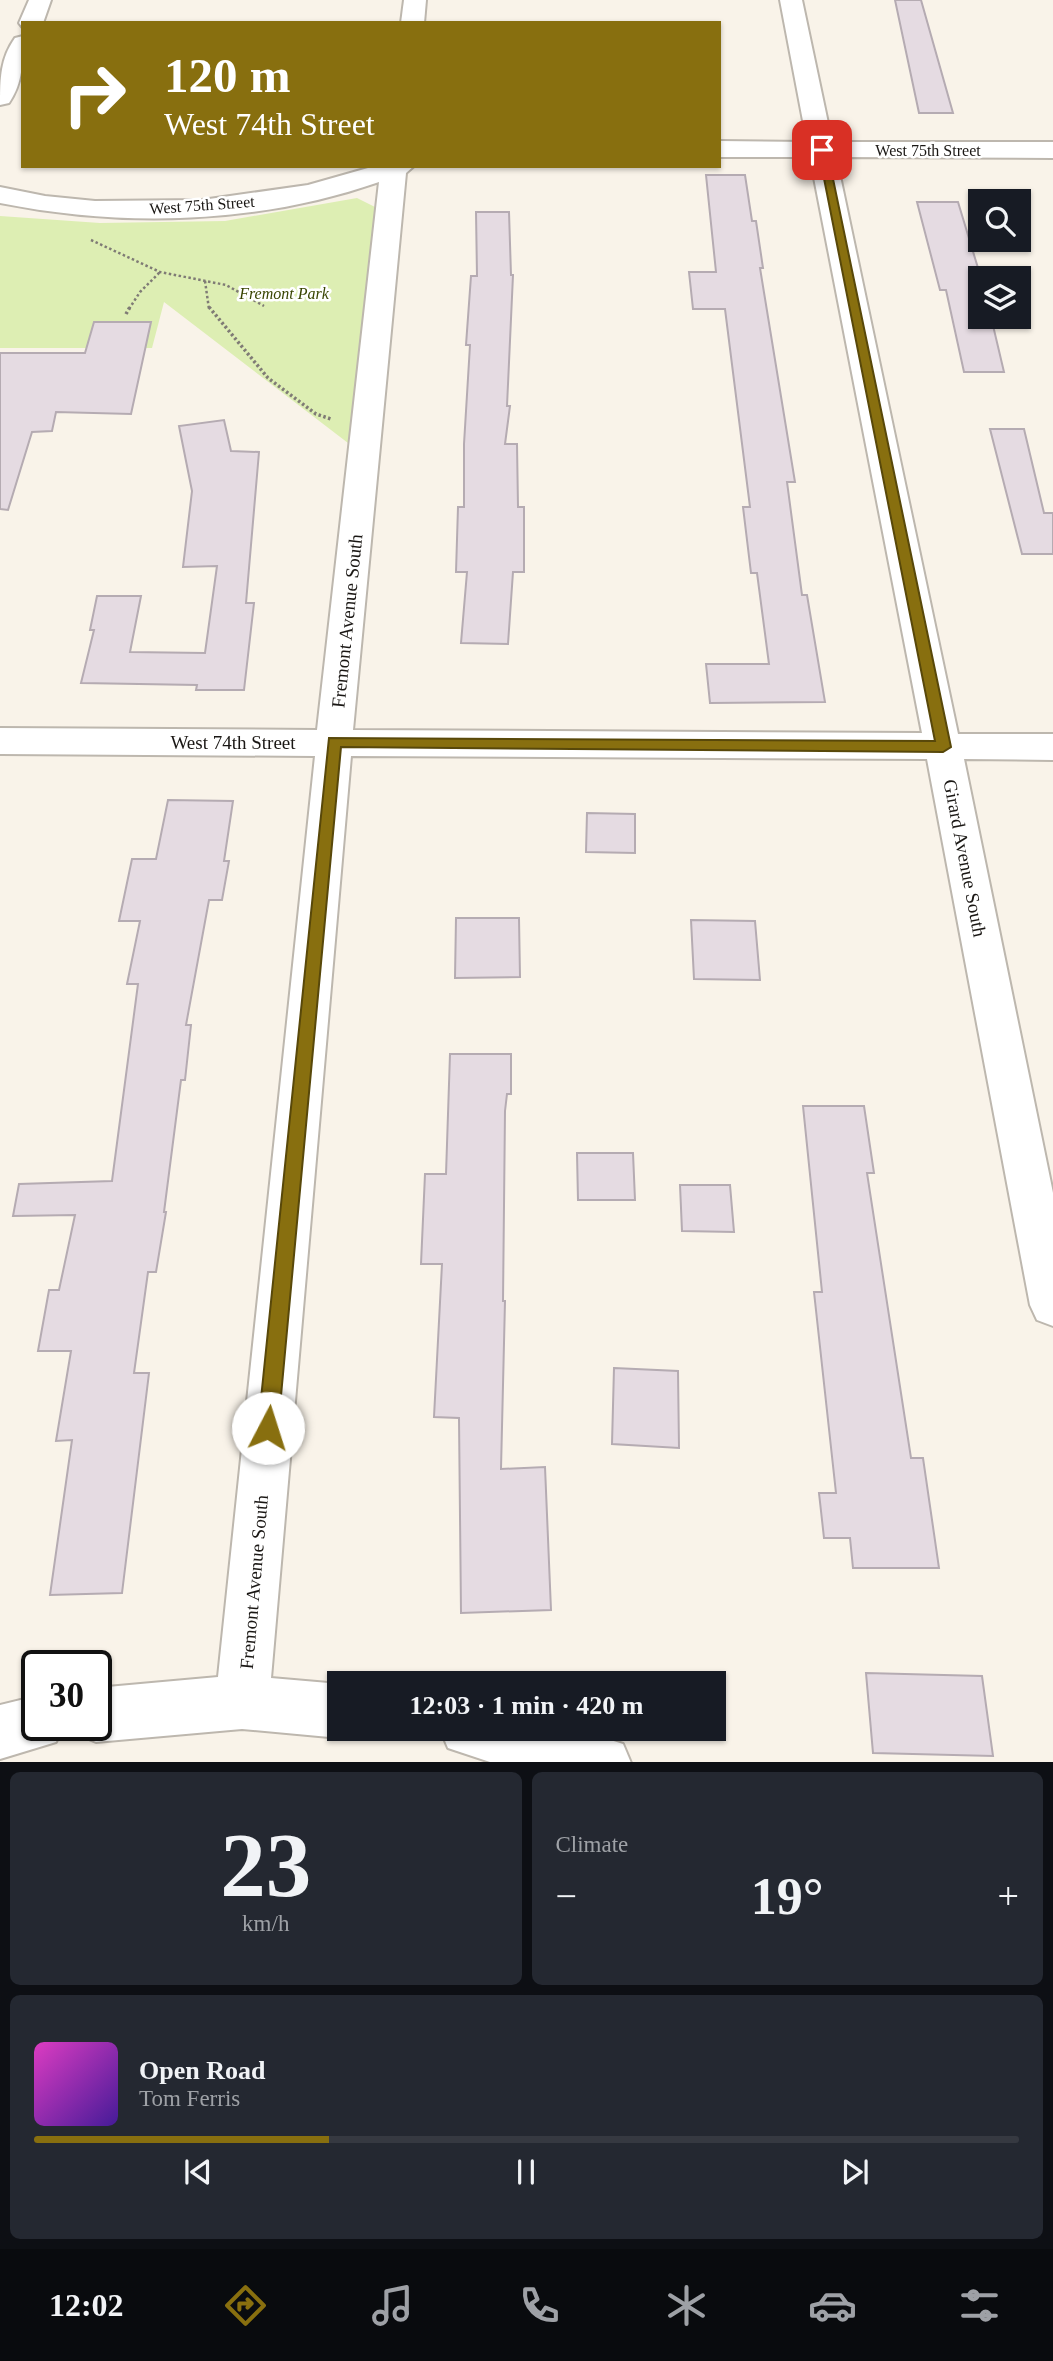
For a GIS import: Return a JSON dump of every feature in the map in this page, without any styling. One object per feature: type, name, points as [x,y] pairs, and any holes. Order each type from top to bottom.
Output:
[{"type":"street","points":[[32,21],[40,0]]},
{"type":"street","points":[[412,21],[415,0]]},
{"type":"street","name":"Girard Avenue South","points":[[791,0],[1053,1305]]},
{"type":"street","points":[[0,98],[21,48]]},
{"type":"street","name":"West 75th Street","points":[[721,149],[1053,150]]},
{"type":"street","name":"West 75th Street","points":[[0,195],[53,206],[171,209],[240,204],[307,193],[371,178],[394,168]]},
{"type":"street","name":"Fremont Avenue South","points":[[242,1702],[334,742],[396,168]]},
{"type":"street","name":"West 74th Street","points":[[0,741],[1053,747]]},
{"type":"street","points":[[112,1714],[242,1702],[327,1710]]},
{"type":"street","points":[[0,1732],[21,1727]]},
{"type":"street","points":[[517,1741],[604,1762]]},
{"type":"path","points":[[53,206],[65,227],[160,272],[226,285],[264,306]]},
{"type":"path","points":[[126,314],[140,292],[160,272]]},
{"type":"path","points":[[205,281],[209,309],[268,378],[316,414],[338,422],[367,423]]},
{"type":"green space","name":"Fremont Park","points":[[357,198],[377,208],[348,443],[164,302],[152,348],[0,348],[0,216],[100,223],[225,221]]},
{"type":"building","points":[[895,0],[921,0],[953,113],[919,113]]},
{"type":"building","points":[[706,175],[745,175],[752,221],[756,221],[763,268],[760,268],[795,482],[787,482],[802,595],[807,595],[825,702],[710,703],[706,664],[769,664],[757,573],[751,573],[743,507],[750,507],[725,309],[693,309],[689,272],[716,272]]},
{"type":"building","points":[[917,202],[958,202],[968,235],[968,252],[973,252],[977,266],[968,266],[968,329],[994,329],[1004,372],[964,372],[946,290],[940,290]]},
{"type":"building","points":[[476,212],[509,212],[513,275],[507,406],[510,406],[505,444],[517,444],[518,507],[524,507],[524,572],[513,572],[508,644],[461,643],[467,572],[456,572],[458,507],[464,507],[464,444],[470,345],[466,345],[471,276],[477,276]]},
{"type":"building","points":[[94,322],[151,322],[131,414],[56,412],[52,431],[32,432],[8,510],[0,509],[0,353],[85,353]]},
{"type":"building","points":[[224,420],[231,451],[259,452],[246,603],[254,603],[244,690],[196,690],[197,685],[81,683],[94,630],[90,630],[97,596],[141,596],[130,652],[205,653],[217,566],[183,567],[192,491],[179,426]]},
{"type":"building","points":[[990,429],[1024,429],[1044,513],[1053,513],[1053,554],[1022,554]]},
{"type":"building","points":[[168,800],[233,801],[224,861],[229,861],[222,900],[209,900],[186,1025],[191,1025],[185,1080],[181,1080],[166,1212],[156,1272],[148,1272],[134,1373],[149,1373],[122,1593],[50,1595],[72,1440],[56,1441],[71,1351],[38,1351],[49,1290],[59,1290],[75,1215],[13,1216],[19,1184],[112,1181],[138,984],[127,984],[140,921],[119,921],[132,859],[156,859]]},
{"type":"building","points":[[587,813],[635,814],[635,853],[586,852]]},
{"type":"building","points":[[456,918],[519,918],[520,977],[455,978]]},
{"type":"building","points":[[691,920],[755,921],[760,980],[694,979]]},
{"type":"building","points":[[450,1054],[511,1054],[511,1094],[507,1094],[505,1111],[505,1301],[501,1469],[545,1467],[551,1610],[461,1613],[459,1418],[434,1417],[442,1264],[421,1264],[425,1174],[446,1174]]},
{"type":"building","points":[[803,1106],[864,1106],[874,1173],[867,1173],[911,1458],[923,1458],[939,1568],[853,1568],[850,1538],[824,1538],[819,1493],[836,1493],[814,1292],[822,1292]]},
{"type":"building","points":[[577,1153],[633,1153],[635,1200],[578,1200]]},
{"type":"building","points":[[680,1185],[730,1185],[734,1232],[682,1231]]},
{"type":"building","points":[[614,1368],[678,1371],[679,1448],[612,1444]]},
{"type":"building","points":[[866,1673],[982,1676],[993,1756],[873,1753]]},
{"type":"route","points":[[268,1428],[334,742],[943,747],[822,150]]}]
